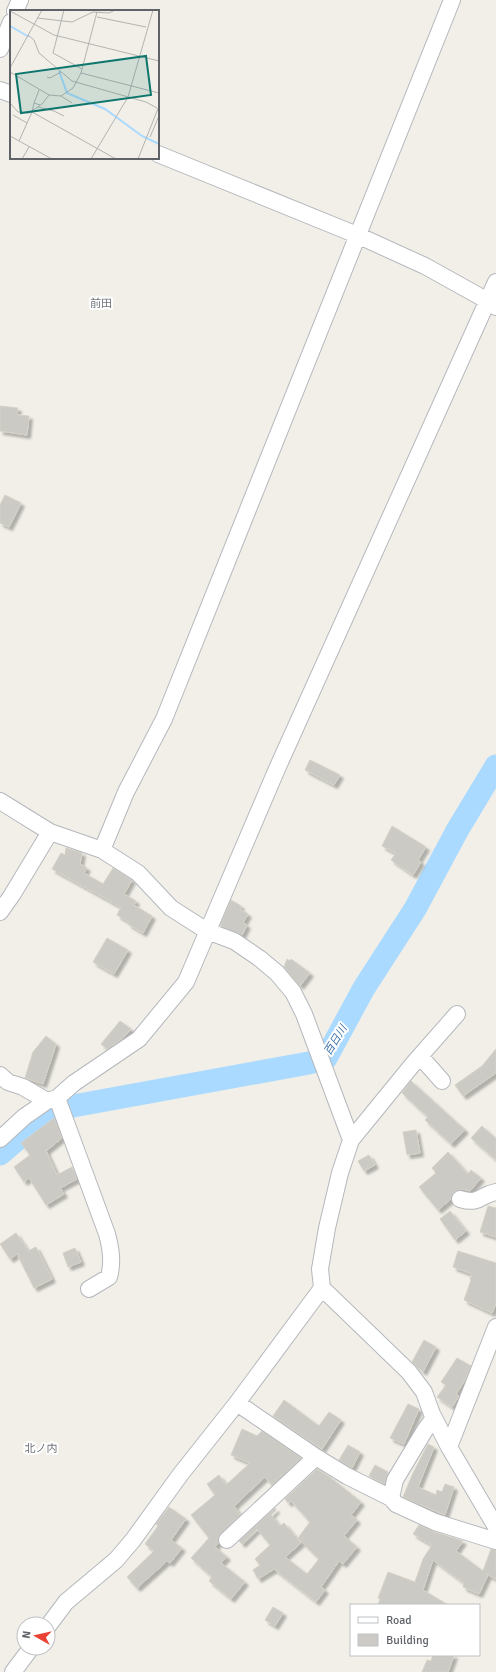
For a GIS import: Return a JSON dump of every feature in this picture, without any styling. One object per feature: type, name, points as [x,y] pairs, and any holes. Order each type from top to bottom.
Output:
[{"type":"street","points":[[15,10],[20,0]]},
{"type":"street","points":[[102,850],[126,792],[164,719],[452,0]]},
{"type":"street","points":[[0,49],[10,24]]},
{"type":"street","points":[[0,90],[10,94]]},
{"type":"street","points":[[159,154],[357,235],[425,266],[492,304]]},
{"type":"street","points":[[0,1139],[24,1117],[57,1105],[74,1083],[139,1039],[145,1023],[186,982],[337,634],[492,304],[496,282]]},
{"type":"street","points":[[0,801],[50,832],[102,850],[138,873],[171,908],[207,932],[234,941],[259,958],[277,973],[293,992],[304,1014],[319,1058],[351,1140]]},
{"type":"street","points":[[0,912],[12,896],[50,832]]},
{"type":"street","points":[[457,1014],[420,1056],[351,1140],[340,1173],[327,1228],[320,1269],[322,1288],[409,1372],[424,1392],[434,1418],[449,1447],[496,1528]]},
{"type":"street","points":[[420,1056],[442,1081]]},
{"type":"street","points":[[0,1075],[8,1082],[24,1087],[57,1105],[107,1234],[110,1247],[112,1267],[110,1277],[89,1289]]},
{"type":"street","points":[[460,1199],[471,1202],[496,1192]]},
{"type":"street","points":[[56,1616],[66,1602],[116,1560],[133,1540],[180,1475],[237,1403],[322,1288]]},
{"type":"street","points":[[449,1447],[496,1327]]},
{"type":"street","points":[[237,1403],[316,1457],[347,1476],[391,1498],[396,1504],[435,1522],[496,1541]]},
{"type":"street","points":[[391,1498],[395,1480],[425,1430],[434,1418]]},
{"type":"street","points":[[227,1540],[316,1457]]},
{"type":"street","points":[[13,1672],[25,1656]]},
{"type":"building","points":[[0,406],[18,408],[17,415],[29,416],[27,435],[0,431]]},
{"type":"building","points":[[5,495],[21,503],[9,527],[0,523],[0,505]]},
{"type":"building","points":[[310,760],[340,775],[334,785],[305,770]]},
{"type":"building","points":[[392,826],[426,847],[418,860],[421,862],[413,875],[391,860],[396,853],[382,846]]},
{"type":"building","points":[[66,848],[82,853],[80,864],[87,868],[84,873],[103,884],[113,868],[132,880],[124,894],[136,901],[134,905],[152,916],[143,933],[117,915],[121,907],[52,869],[61,853],[65,855]]},
{"type":"building","points":[[231,900],[241,906],[240,909],[248,914],[243,923],[247,925],[242,935],[220,926]]},
{"type":"building","points":[[107,938],[128,950],[114,974],[93,962]]},
{"type":"building","points":[[287,959],[290,961],[291,959],[310,973],[300,986],[284,967]]},
{"type":"building","points":[[120,1021],[131,1029],[122,1039],[107,1049],[101,1044]]},
{"type":"building","points":[[46,1036],[56,1044],[43,1084],[25,1078],[33,1052]]},
{"type":"building","points":[[496,1049],[496,1073],[463,1096],[455,1085],[482,1066]]},
{"type":"building","points":[[411,1081],[465,1130],[451,1144],[425,1120],[428,1117],[402,1093]]},
{"type":"building","points":[[54,1118],[62,1138],[46,1151],[57,1175],[72,1167],[77,1179],[60,1188],[64,1194],[46,1205],[29,1178],[24,1182],[14,1167],[30,1155],[21,1143]]},
{"type":"building","points":[[482,1126],[496,1139],[496,1160],[471,1138]]},
{"type":"building","points":[[416,1130],[420,1153],[407,1155],[403,1132]]},
{"type":"building","points":[[448,1152],[468,1174],[471,1170],[481,1178],[470,1191],[463,1189],[453,1192],[451,1199],[438,1210],[419,1187],[436,1173],[432,1168]]},
{"type":"building","points":[[369,1155],[375,1165],[364,1171],[358,1161]]},
{"type":"building","points":[[488,1206],[496,1208],[496,1237],[480,1232]]},
{"type":"building","points":[[450,1211],[466,1231],[455,1240],[440,1219]]},
{"type":"building","points":[[16,1233],[28,1251],[36,1247],[52,1279],[34,1288],[17,1254],[10,1259],[0,1244]]},
{"type":"building","points":[[75,1248],[81,1262],[68,1267],[63,1253]]},
{"type":"building","points":[[458,1251],[496,1263],[496,1303],[492,1313],[464,1300],[472,1274],[453,1267]]},
{"type":"building","points":[[424,1340],[436,1347],[423,1372],[412,1362]]},
{"type":"building","points":[[457,1358],[471,1366],[465,1380],[456,1394],[459,1396],[452,1407],[437,1397],[446,1385],[441,1382]]},
{"type":"building","points":[[284,1400],[319,1426],[329,1412],[341,1420],[322,1449],[273,1416]]},
{"type":"building","points":[[408,1404],[419,1409],[404,1444],[390,1438]]},
{"type":"building","points":[[242,1429],[257,1436],[262,1431],[301,1458],[272,1485],[265,1477],[234,1506],[240,1515],[218,1537],[218,1543],[215,1547],[227,1557],[221,1563],[245,1582],[231,1599],[209,1581],[212,1577],[191,1558],[209,1538],[191,1515],[215,1495],[207,1484],[219,1475],[226,1485],[250,1463],[231,1455]]},
{"type":"building","points":[[428,1444],[434,1447],[418,1487],[436,1495],[437,1490],[442,1492],[445,1484],[454,1487],[445,1515],[403,1497]]},
{"type":"building","points":[[348,1445],[360,1452],[352,1468],[339,1460]]},
{"type":"building","points":[[375,1465],[388,1472],[384,1484],[369,1476]]},
{"type":"building","points":[[317,1469],[331,1478],[361,1502],[351,1515],[357,1520],[344,1536],[357,1547],[343,1564],[339,1561],[321,1587],[325,1590],[316,1602],[274,1569],[258,1579],[253,1570],[260,1565],[255,1559],[270,1545],[257,1529],[242,1544],[239,1541],[275,1508],[276,1510],[271,1515],[280,1526],[284,1523],[301,1543],[285,1557],[307,1574],[319,1559],[298,1538],[310,1522],[291,1501],[288,1503],[285,1499]]},
{"type":"building","points":[[169,1507],[186,1519],[171,1540],[182,1548],[170,1563],[167,1561],[137,1588],[127,1577],[154,1551],[145,1544],[158,1526],[156,1524]]},
{"type":"building","points":[[419,1525],[463,1541],[456,1551],[483,1571],[491,1549],[496,1550],[496,1579],[488,1575],[479,1594],[463,1587],[464,1583],[433,1560],[423,1590],[446,1604],[378,1604],[380,1599],[378,1598],[388,1572],[415,1582],[423,1559],[432,1545],[413,1534]]},
{"type":"building","points":[[273,1607],[283,1613],[275,1626],[265,1620]]},
{"type":"building","points":[[433,1656],[454,1656],[448,1672],[422,1672],[427,1660],[431,1661]]},
{"type":"waterway","name":"百日川","points":[[0,1154],[35,1124],[53,1113],[73,1106],[309,1063],[326,1058],[364,988],[415,909],[458,829],[496,766]]},
{"type":"district","name":"前田","points":[[101,303]]},
{"type":"district","name":"北ノ内","points":[[41,1448]]}]
